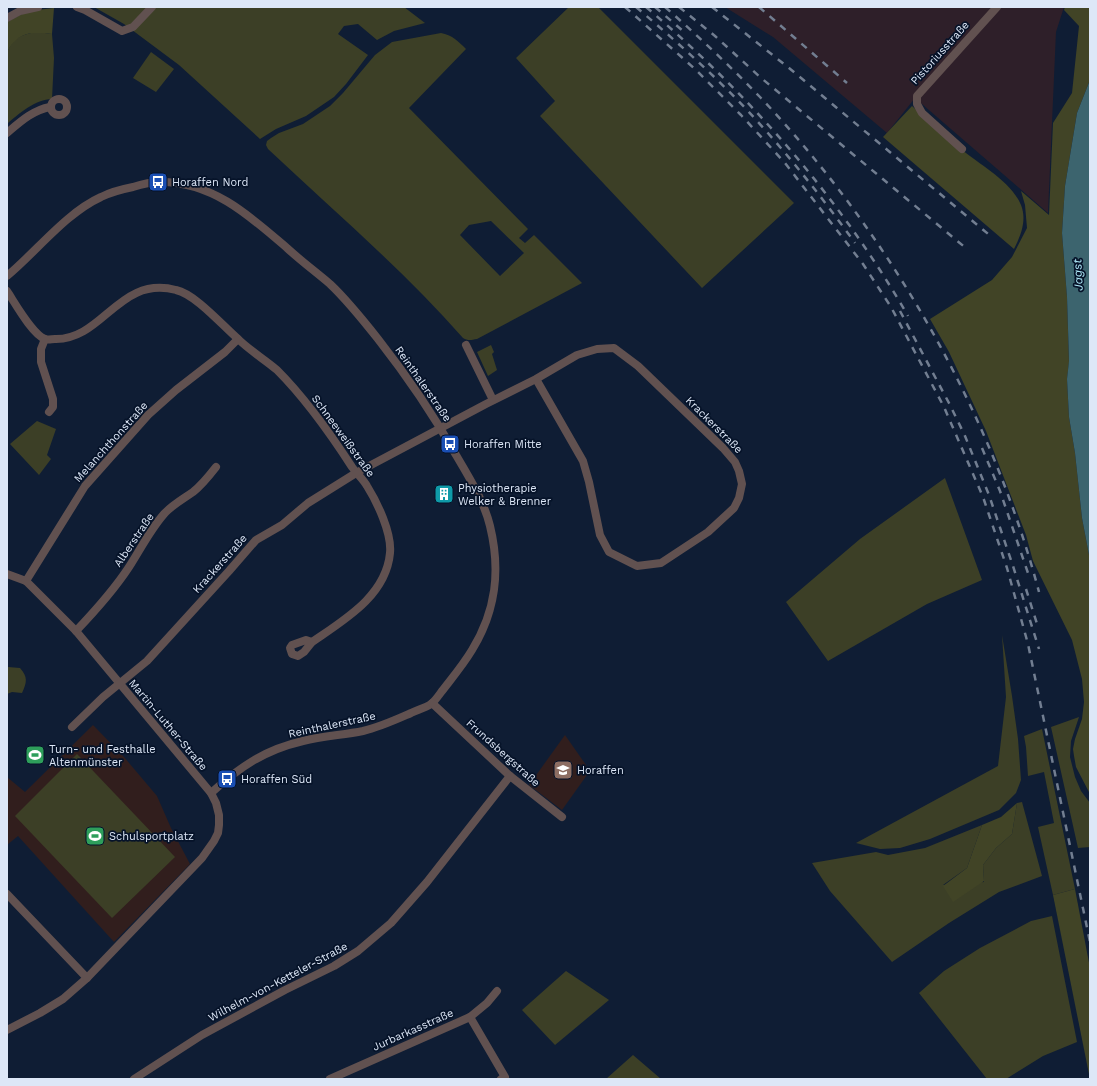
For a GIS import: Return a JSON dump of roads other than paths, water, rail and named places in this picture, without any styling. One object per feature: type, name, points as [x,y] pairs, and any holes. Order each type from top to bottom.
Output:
[{"type":"street","points":[[7,18],[20,11],[38,7]]},
{"type":"street","points":[[77,7],[122,31],[133,27],[152,7]]},
{"type":"street","name":"Pistoriusstraße","points":[[962,149],[922,113],[917,104],[917,96],[997,7]]},
{"type":"street","points":[[7,133],[22,120],[38,110],[50,107]]},
{"type":"street","name":"Reinthalerstraße","points":[[7,276],[66,221],[82,208],[102,197],[124,189],[158,182],[180,183],[216,195],[238,208],[266,229],[331,285],[362,319],[404,373],[440,428],[466,472],[489,522],[495,560],[496,580],[488,619],[480,636],[461,667],[432,703],[380,726],[300,742],[271,752],[255,759],[241,768],[211,793]]},
{"type":"street","name":"Schneeweißstraße","points":[[45,339],[60,340],[75,336],[89,329],[115,306],[141,291],[152,288],[164,288],[181,291],[202,306],[238,339],[276,370],[306,403],[367,486],[381,514],[390,543],[388,561],[383,577],[370,597],[336,626],[312,642]]},
{"type":"street","points":[[7,291],[32,329],[45,339],[41,349],[41,362],[53,398],[53,407],[49,412]]},
{"type":"street","name":"Melanchthonstraße","points":[[26,582],[85,486],[148,415],[176,390],[225,352],[238,339]]},
{"type":"street","points":[[466,346],[493,400]]},
{"type":"street","name":"Krackerstraße","points":[[72,727],[103,697],[147,661],[256,540],[282,525],[308,503],[356,473],[493,400],[536,379],[577,355],[597,349],[614,348],[638,366],[723,448],[735,462],[742,484],[739,498],[734,508],[708,532],[661,563],[637,566],[609,552],[600,535],[583,461],[536,379]]},
{"type":"street","name":"Alberstraße","points":[[76,631],[104,601],[165,513],[206,480],[216,467]]},
{"type":"street","name":"Martin-Luther-Straße","points":[[7,574],[26,582],[76,631],[211,793],[216,803],[219,815],[218,833],[202,858],[87,978],[63,999],[7,1030]]},
{"type":"street","name":"Frundsbergstraße","points":[[432,703],[510,776],[562,817]]},
{"type":"street","name":"Wilhelm-von-Ketteler-Straße","points":[[134,1079],[202,1035],[285,990],[334,966],[358,951],[391,923],[427,882],[510,776]]},
{"type":"street","points":[[7,894],[87,978]]},
{"type":"street","name":"Jurbarkasstraße","points":[[330,1079],[470,1017],[497,991]]},
{"type":"street","points":[[470,1017],[505,1077],[501,1079]]},
{"type":"water","name":"Jagst","points":[[1090,80],[1090,560],[1082,518],[1075,453],[1069,417],[1067,379],[1069,361],[1067,297],[1062,233],[1065,186],[1077,113]]},
{"type":"railway","points":[[625,7],[695,69],[741,115],[785,163],[863,264],[891,307],[944,407],[983,497],[1007,568],[1028,644],[1090,942]]},
{"type":"railway","points":[[636,7],[694,58],[748,111],[803,175],[855,243]]},
{"type":"railway","points":[[646,7],[721,76],[757,112],[790,150],[853,230],[908,316]]},
{"type":"railway","points":[[655,7],[683,31]]},
{"type":"railway","points":[[665,7],[749,85],[807,150],[851,206],[892,266],[930,328],[964,392],[993,457],[1019,524],[1039,592]]},
{"type":"railway","points":[[679,7],[715,36],[760,77],[967,249]]},
{"type":"railway","points":[[712,7],[789,68],[993,238]]},
{"type":"railway","points":[[759,7],[847,83]]},
{"type":"railway","points":[[900,311],[965,436],[989,495],[1039,649]]},
{"type":"railway","points":[[982,448],[1000,491],[1029,576]]},
{"type":"railway","points":[[1026,589],[1038,627]]},
{"type":"place","name":"Horaffen Nord","points":[[158,182]]},
{"type":"place","name":"Horaffen Mitte","points":[[450,444]]},
{"type":"place","name":"Physiotherapie Welker & Brenner","points":[[444,494]]},
{"type":"place","name":"Turn- und Festhalle Altenmünster","points":[[35,755]]},
{"type":"place","name":"Horaffen","points":[[563,770]]},
{"type":"place","name":"Horaffen Süd","points":[[227,779]]},
{"type":"place","name":"Schulsportplatz","points":[[95,836]]}]
